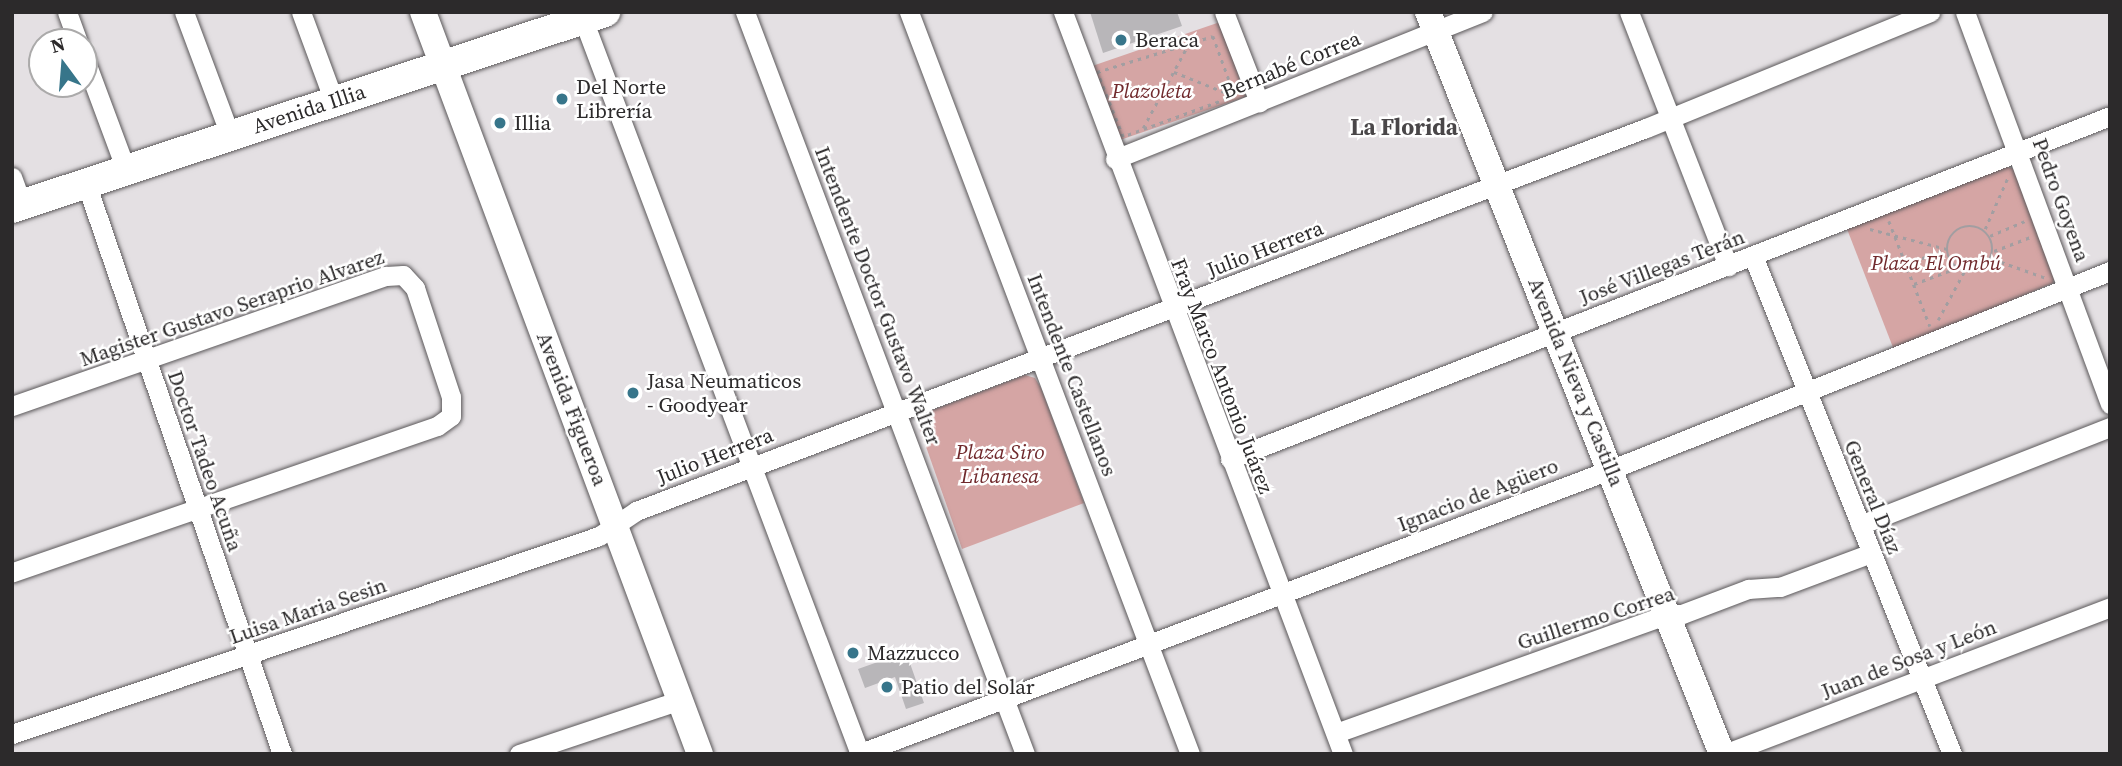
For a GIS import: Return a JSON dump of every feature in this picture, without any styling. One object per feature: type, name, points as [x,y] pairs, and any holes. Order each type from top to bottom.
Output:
[{"type":"main road","name":"Avenida Illia","points":[[16,196],[86,183],[594,16]]},
{"type":"street","points":[[301,12],[334,101]]},
{"type":"street","name":"Avenida Figueroa","points":[[424,12],[700,754]]},
{"type":"street","name":"Intendente Doctor Gustavo Walter","points":[[745,12],[898,411],[1025,754]]},
{"type":"street","name":"Intendente Castellanos","points":[[909,12],[1190,754]]},
{"type":"street","name":"Fray Marco Antonio Juárez","points":[[1063,12],[1123,156],[1172,308],[1343,754]]},
{"type":"street","points":[[1224,12],[1259,102]]},
{"type":"street","name":"Bernabé Correa","points":[[1123,156],[1259,102],[1440,20],[1483,12]]},
{"type":"street","points":[[1629,12],[1728,266]]},
{"type":"street","name":"Julio Herrera","points":[[616,524],[636,511],[1504,182],[1930,12]]},
{"type":"street","name":"Pedro Goyena","points":[[1965,12],[2020,152],[2059,284],[2110,404]]},
{"type":"street","points":[[188,14],[230,135]]},
{"type":"street","points":[[594,16],[860,754]]},
{"type":"street","name":"Avenida Nieva y Castilla","points":[[1440,20],[1729,753]]},
{"type":"street","points":[[98,95],[126,170]]},
{"type":"street","name":"José Villegas Terán","points":[[1230,459],[2110,116]]},
{"type":"street","name":"Doctor Tadeo Acuña","points":[[86,183],[282,754]]},
{"type":"street","name":"General Díaz","points":[[1753,256],[1952,754]]},
{"type":"street","name":"Ignacio de Agüero","points":[[860,754],[1806,392],[2059,284],[2110,271]]},
{"type":"street","name":"Magister Gustavo Seraprio Alvarez","points":[[12,406],[386,276],[403,275],[415,288],[451,397],[451,416],[437,426],[198,507]]},
{"type":"street","points":[[1860,525],[2110,426]]},
{"type":"street","points":[[12,572],[198,507]]},
{"type":"street","name":"Luisa Maria Sesin","points":[[12,734],[599,536],[616,524]]},
{"type":"street","name":"Guillermo Correa","points":[[1336,733],[1748,589],[1780,587],[1871,553]]},
{"type":"street","name":"Juan de Sosa y León","points":[[1729,753],[2110,607]]},
{"type":"street","points":[[519,754],[680,700]]},
{"type":"path","points":[[1213,36],[1235,96],[1123,137],[1097,72],[1213,36]]},
{"type":"path","points":[[1123,156],[1142,130],[1189,44]]},
{"type":"path","points":[[1174,72],[1235,96],[1259,102]]},
{"type":"path","points":[[2003,170],[2016,177]]},
{"type":"path","points":[[1984,230],[2010,172]]},
{"type":"path","points":[[1887,215],[1932,331],[1964,272]]},
{"type":"path","points":[[1990,236],[2031,219],[2042,233],[1994,251]]},
{"type":"path","points":[[1869,223],[1860,226],[1947,249],[1957,268],[1964,272],[1980,270],[1992,259],[1994,251],[1990,236],[1984,230],[1970,226],[1957,230],[1947,249],[1906,264]]},
{"type":"path","points":[[1992,259],[2059,284]]},
{"type":"path","points":[[1913,284],[1957,268]]},
{"type":"path","points":[[2051,274],[2059,284]]},
{"type":"path","points":[[2046,284],[2059,284]]},
{"type":"green space","name":"Plazoleta","points":[[1220,22],[1246,97],[1114,142],[1089,67]]},
{"type":"green space","name":"Plaza El Ombú","points":[[2004,166],[2014,169],[2055,275],[2053,283],[1894,350],[1847,229]]},
{"type":"green space","name":"Plaza Siro Libanesa","points":[[1025,375],[1035,378],[1041,388],[1084,503],[962,549],[917,421],[922,414]]},
{"type":"building","name":"Beraca","points":[[1090,12],[1177,12],[1182,26],[1103,53]]},
{"type":"building","points":[[906,652],[924,703],[906,709],[895,677],[865,688],[858,669]]},
{"type":"place","name":"Beraca","points":[[1121,40]]},
{"type":"place","name":"Del Norte Librería","points":[[562,99]]},
{"type":"place","name":"Illia","points":[[500,123]]},
{"type":"place","name":"Jasa Neumaticos - Goodyear","points":[[633,393]]},
{"type":"place","name":"Mazzucco","points":[[853,653]]},
{"type":"place","name":"Patio del Solar","points":[[887,687]]},
{"type":"district","name":"La Florida","points":[[1404,127]]}]
